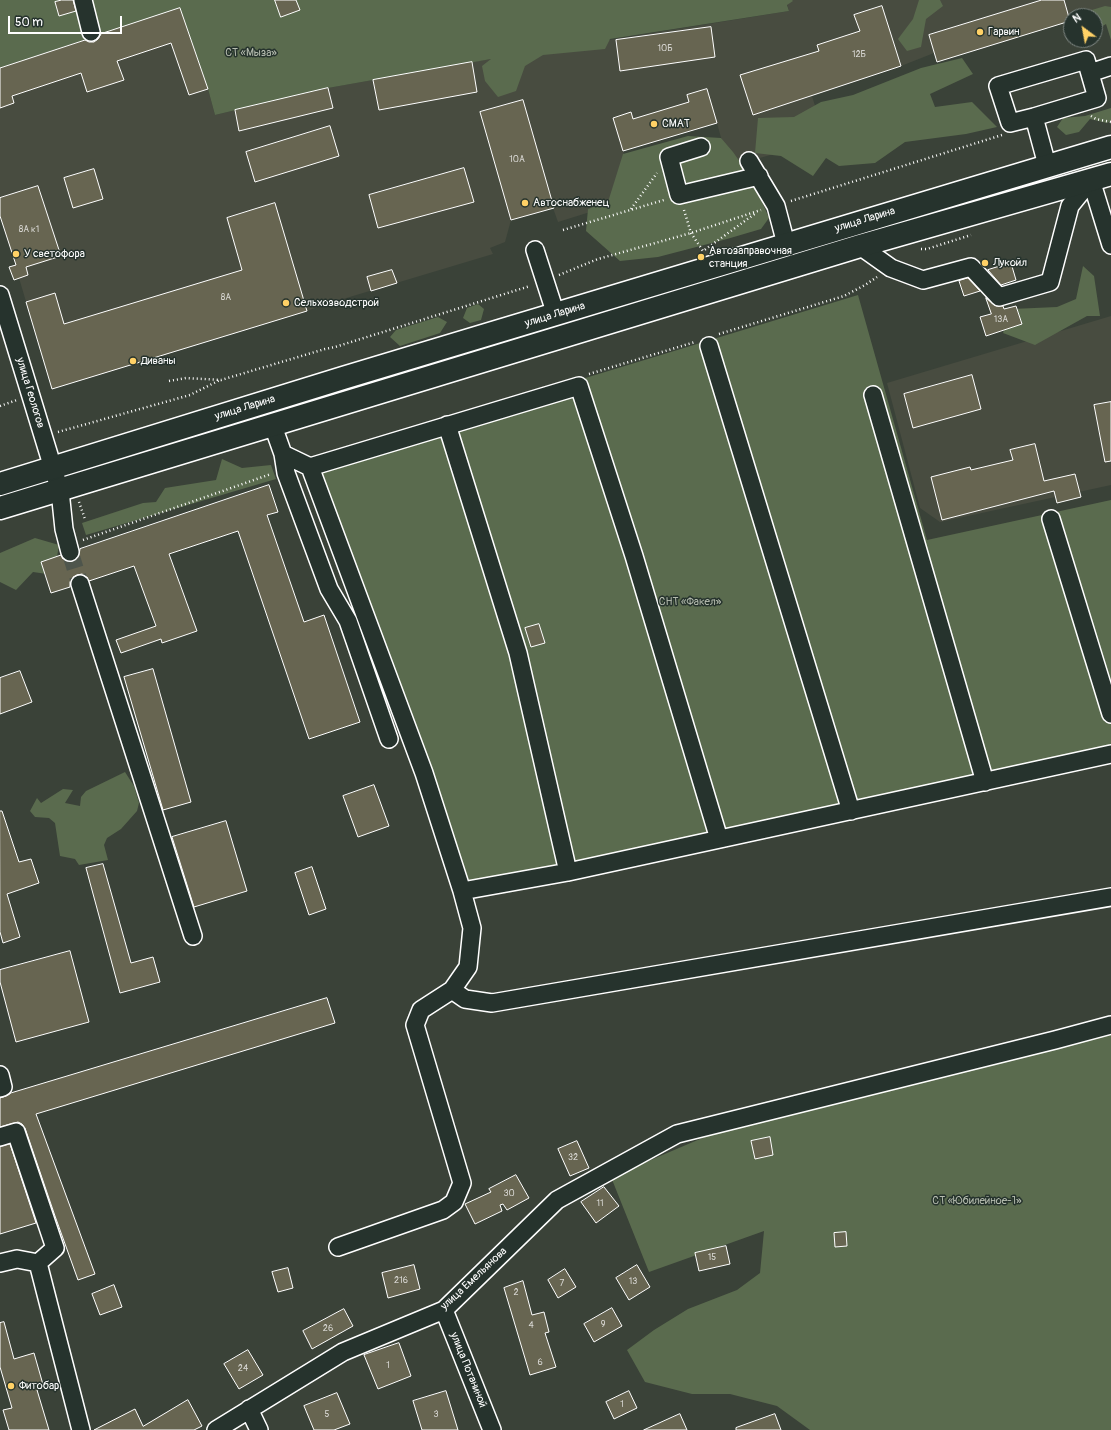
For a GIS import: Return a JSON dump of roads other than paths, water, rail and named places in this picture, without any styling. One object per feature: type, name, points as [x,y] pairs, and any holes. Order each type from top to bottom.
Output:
[{"type":"main road","name":"улица Ларина","points":[[0,484],[343,378],[556,315],[1111,146]]},
{"type":"main road","points":[[0,508],[68,494],[273,426],[860,246],[1101,177]]},
{"type":"street","points":[[83,0],[91,32]]},
{"type":"street","points":[[1086,60],[1090,73],[1097,98],[1010,123],[998,86],[1086,60]]},
{"type":"street","points":[[1090,73],[1111,66]]},
{"type":"street","points":[[1034,117],[1046,165]]},
{"type":"street","points":[[701,146],[669,157],[679,195],[759,176]]},
{"type":"street","points":[[749,161],[776,206],[786,244]]},
{"type":"street","points":[[1101,177],[1111,245]]},
{"type":"street","points":[[860,246],[891,268],[923,280],[971,267],[999,297],[1050,282],[1070,206],[1101,177]]},
{"type":"street","points":[[535,250],[556,315]]},
{"type":"street","name":"улица Геологов","points":[[0,296],[4,320],[53,468],[68,494],[64,528],[70,552]]},
{"type":"street","points":[[709,346],[851,811]]},
{"type":"street","points":[[310,467],[579,386],[634,556],[719,840]]},
{"type":"street","points":[[873,396],[985,782]]},
{"type":"street","points":[[447,425],[518,654],[568,872]]},
{"type":"street","points":[[273,426],[284,454],[286,473],[329,589],[348,622],[389,739]]},
{"type":"street","points":[[284,454],[310,467],[424,773],[462,891],[472,928],[468,967],[452,990],[421,1010],[415,1025],[462,1183],[454,1202],[443,1210],[338,1247]]},
{"type":"street","points":[[1050,519],[1111,714]]},
{"type":"street","points":[[80,584],[193,936]]},
{"type":"street","points":[[462,891],[568,872],[1111,754]]},
{"type":"street","points":[[452,990],[465,999],[492,1003],[1111,896]]},
{"type":"street","name":"улица Емельянова","points":[[216,1430],[343,1352],[444,1310],[557,1200],[678,1134],[1111,1025]]},
{"type":"street","points":[[0,1075],[4,1087],[0,1088]]},
{"type":"street","points":[[0,1137],[16,1132],[55,1248],[38,1263],[16,1260],[0,1263]]},
{"type":"street","points":[[38,1263],[81,1430]]},
{"type":"street","name":"улица Потаниной","points":[[444,1310],[492,1430]]},
{"type":"street","points":[[249,1409],[259,1430]]},
{"type":"tunnel","points":[[70,552],[80,584]]},
{"type":"place","name":"Гарвин","points":[[980,32]]},
{"type":"place","name":"СМАТ","points":[[654,124]]},
{"type":"place","name":"Автоснабженец","points":[[525,203]]},
{"type":"place","name":"У светофора","points":[[16,254]]},
{"type":"place","name":"Автозаправочная станция","points":[[701,257]]},
{"type":"place","name":"Лукойл","points":[[985,263]]},
{"type":"place","name":"Сельхозводстрой","points":[[286,303]]},
{"type":"place","name":"Диваны","points":[[133,361]]},
{"type":"place","name":"Фитобар","points":[[11,1386]]},
{"type":"park label","name":"СТ «Мыза»","points":[[251,53]]},
{"type":"park label","name":"СНТ «Факел»","points":[[690,602]]},
{"type":"park label","name":"СТ «Юбилейное-1»","points":[[977,1201]]}]
